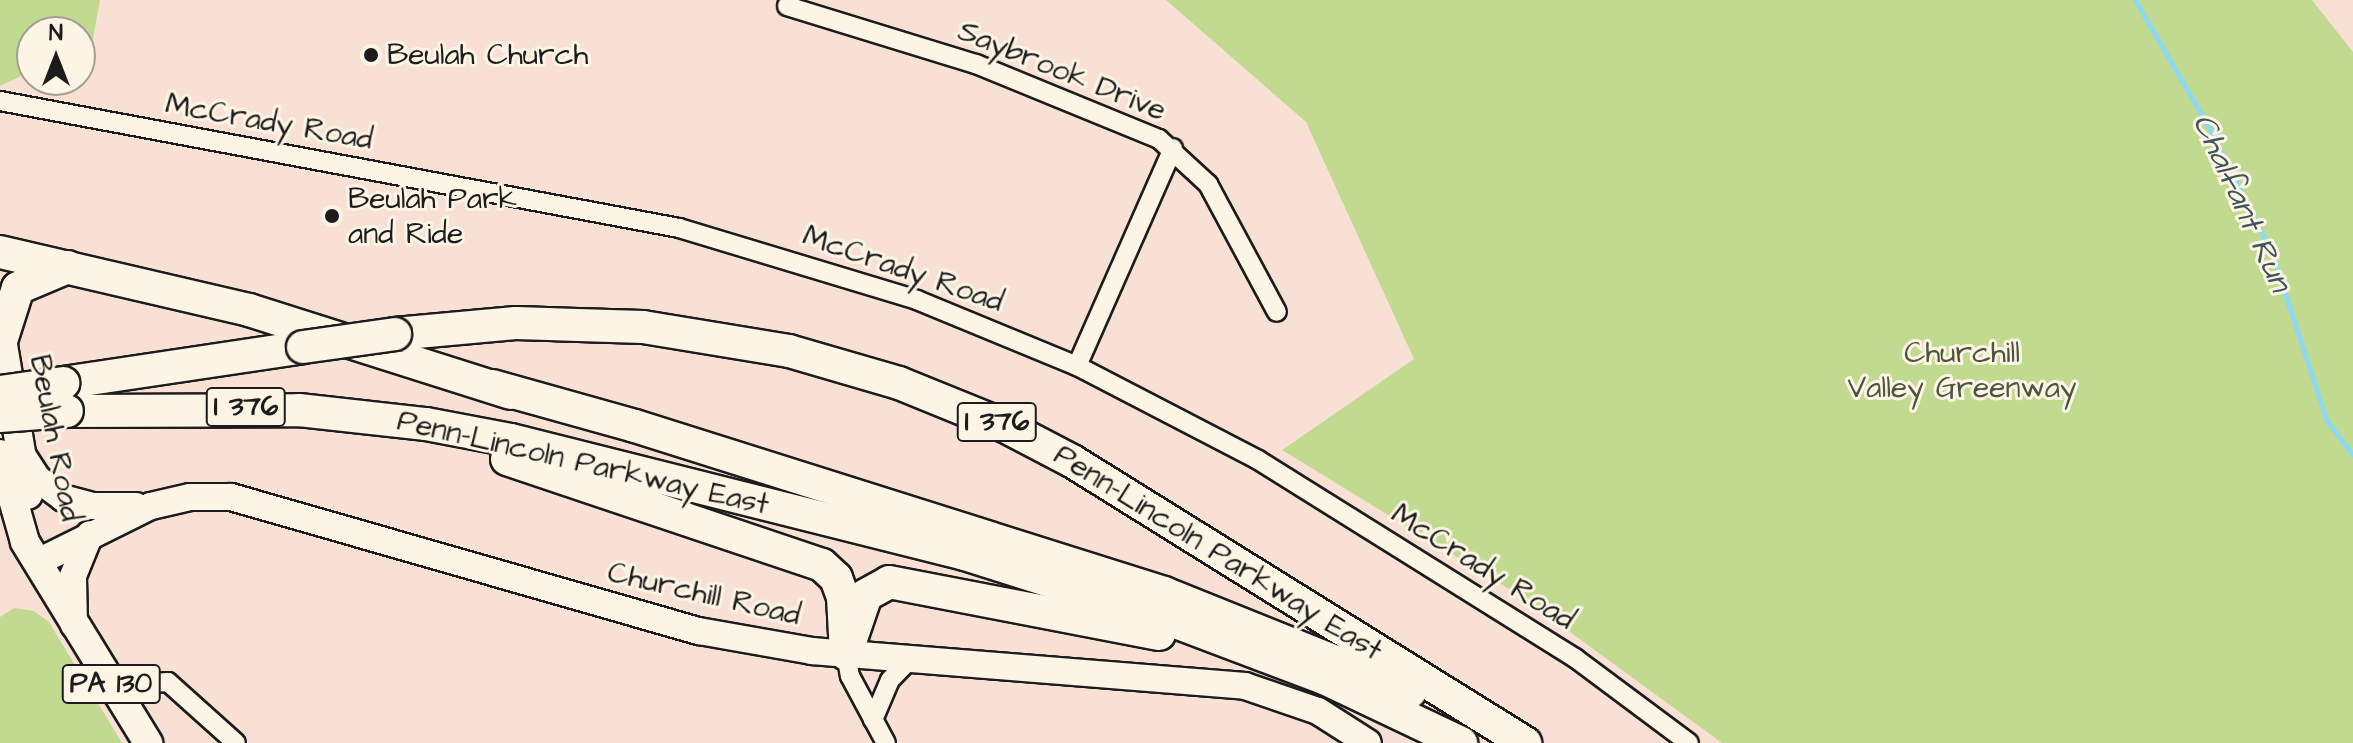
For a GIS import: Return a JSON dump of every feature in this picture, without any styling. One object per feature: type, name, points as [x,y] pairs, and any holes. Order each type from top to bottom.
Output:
[{"type":"highway","points":[[0,252],[310,327],[492,386],[965,554]]},
{"type":"highway","points":[[1,332],[18,288],[34,277],[71,267]]},
{"type":"highway","name":"Penn-Lincoln Parkway East","points":[[0,416],[65,397],[303,347],[395,334],[516,323],[643,327],[789,351],[899,383],[1005,426],[1072,461],[1525,743]]},
{"type":"highway","points":[[492,386],[635,426],[1164,593],[1333,657],[1518,743]]},
{"type":"highway","name":"Penn-Lincoln Parkway East","points":[[0,392],[385,418],[511,440],[965,554],[1267,655],[1461,743]]},
{"type":"highway","points":[[385,418],[822,565],[840,587],[846,654]]},
{"type":"highway","points":[[846,654],[866,595],[889,582],[1267,655]]},
{"type":"main road","name":"Beulah Road","points":[[1,332],[10,453],[40,537],[38,562],[148,743]]},
{"type":"street","name":"Saybrook Drive","points":[[787,6],[1021,80],[1173,148],[1216,197],[1277,312]]},
{"type":"street","name":"McCrady Road","points":[[0,101],[552,202],[718,238],[917,300],[1077,366],[1165,409],[1321,498],[1575,658],[1689,743]]},
{"type":"street","points":[[1077,366],[1173,148]]},
{"type":"street","points":[[10,453],[63,498],[92,506],[151,506]]},
{"type":"street","name":"Churchill Road","points":[[38,562],[151,506],[190,497],[251,500],[699,631],[846,654],[1245,686],[1318,711],[1368,743]]},
{"type":"street","points":[[74,625],[73,576],[90,534]]},
{"type":"street","points":[[846,654],[850,676],[886,743]]},
{"type":"street","points":[[873,720],[890,680],[911,658]]},
{"type":"street","points":[[121,699],[153,683],[168,682],[236,743]]},
{"type":"green space","points":[[0,0],[100,0],[96,22],[96,16],[16,16],[16,78],[0,86]]},
{"type":"green space","name":"Churchill Valley Greenway","points":[[1166,0],[2312,0],[2353,52],[2353,743],[1722,743],[1522,597],[1282,450],[1414,359],[1306,122]]},
{"type":"green space","points":[[14,608],[34,611],[49,622],[122,743],[0,743],[0,617]]},
{"type":"waterway","name":"Chalfant Run","points":[[2135,0],[2207,124],[2271,251],[2327,421],[2353,455]]},
{"type":"place","name":"Beulah Church","points":[[371,55]]},
{"type":"place","name":"Beulah Park and Ride","points":[[332,216]]}]
